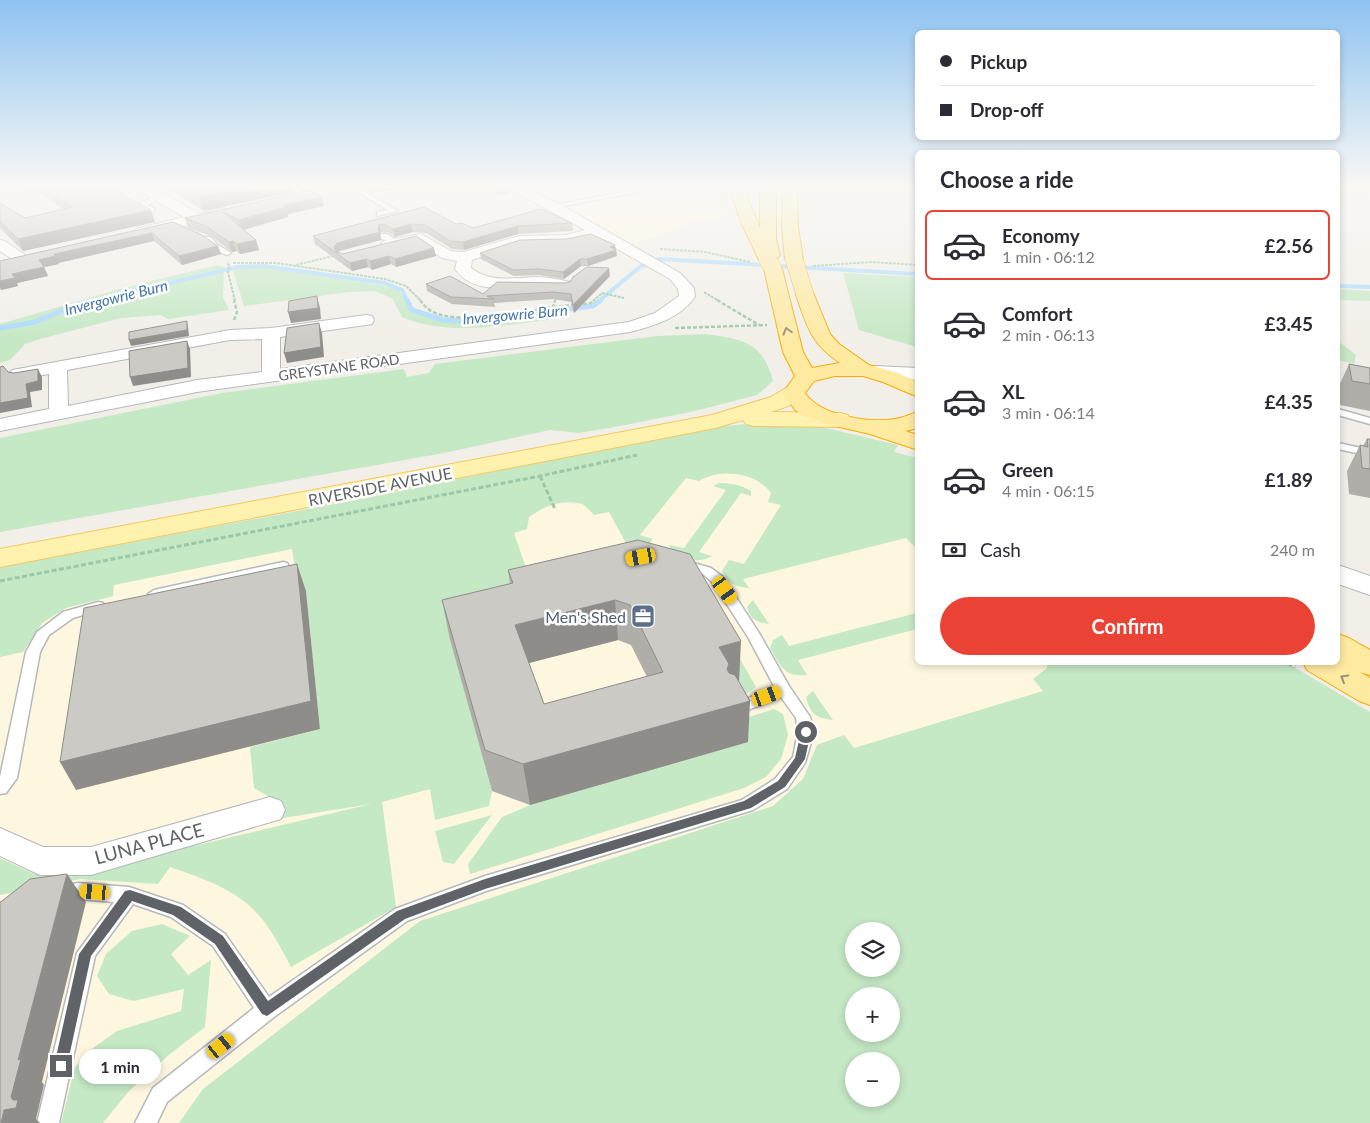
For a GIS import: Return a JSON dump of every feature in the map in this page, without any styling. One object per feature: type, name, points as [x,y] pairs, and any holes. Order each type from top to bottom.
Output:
[{"type":"highway","points":[[757,240],[767,263],[793,352],[800,385],[801,404],[807,409],[915,442]]},
{"type":"highway","points":[[767,263],[768,240]]},
{"type":"highway","points":[[794,240],[800,263],[805,295],[821,336],[832,348],[868,370],[915,390]]},
{"type":"highway","points":[[800,385],[830,369],[868,370]]},
{"type":"highway","points":[[872,428],[915,420]]},
{"type":"highway","points":[[1340,646],[1370,664]]},
{"type":"highway","points":[[1323,665],[1370,693]]},
{"type":"main road","name":"RIVERSIDE AVENUE","points":[[0,557],[716,421],[779,402],[800,385]]},
{"type":"main road","name":"RIVERSIDE AVENUE","points":[[716,421],[790,418],[840,420]]},
{"type":"street","points":[[386,241],[391,240]]},
{"type":"street","points":[[425,240],[447,255],[465,257],[518,240]]},
{"type":"street","points":[[613,240],[675,276],[686,288]]},
{"type":"street","points":[[0,244],[20,258]]},
{"type":"street","points":[[0,263],[38,254]]},
{"type":"street","points":[[465,257],[463,269],[484,282],[495,285],[567,282]]},
{"type":"street","name":"GREYSTANE ROAD","points":[[0,425],[197,386],[630,327],[656,320],[676,308],[687,297],[686,288]]},
{"type":"street","points":[[18,374],[230,335],[271,333],[366,320]]},
{"type":"street","points":[[271,333],[271,376]]},
{"type":"street","points":[[58,368],[60,414]]},
{"type":"street","points":[[868,370],[915,374]]},
{"type":"street","points":[[1340,575],[1370,586]]},
{"type":"street","name":"LUNA PLACE","points":[[0,842],[40,861],[91,861],[270,810]]},
{"type":"lane","points":[[208,240],[214,247],[227,253]]},
{"type":"lane","points":[[1340,412],[1370,420]]},
{"type":"lane","points":[[1340,446],[1370,453]]},
{"type":"lane","points":[[146,1123],[160,1096],[267,1010],[401,915],[485,884],[747,805],[782,784],[800,759],[806,732],[803,717],[784,690],[754,636],[718,580],[707,571],[665,559]]},
{"type":"lane","points":[[142,596],[284,566]]},
{"type":"lane","points":[[0,788],[9,778],[33,652],[44,632],[68,616],[113,602]]},
{"type":"lane","points":[[734,709],[784,690]]},
{"type":"lane","points":[[48,896],[78,890],[130,895],[177,911],[219,940],[267,1010]]},
{"type":"lane","points":[[48,1123],[86,954],[130,895]]},
{"type":"path","points":[[634,252],[662,249],[696,252],[767,263]]},
{"type":"path","points":[[294,266],[338,256]]},
{"type":"path","points":[[230,335],[236,312],[228,265],[252,262],[356,275],[399,284],[417,295],[426,308],[446,315],[489,316],[591,302],[602,293],[624,298]]},
{"type":"path","points":[[800,263],[871,262],[915,265]]},
{"type":"path","points":[[553,307],[567,282]]},
{"type":"path","points":[[686,288],[706,292],[759,325]]},
{"type":"path","points":[[674,328],[775,325]]},
{"type":"path","points":[[0,581],[645,454]]},
{"type":"path","points":[[540,476],[556,509]]},
{"type":"shaded area","points":[[621,240],[644,240],[628,244]]},
{"type":"shaded area","points":[[733,458],[915,530],[915,614],[789,646],[798,660],[915,630],[915,665],[1064,665],[1048,697],[860,756],[844,735],[817,745],[803,779],[773,806],[420,921],[203,1089],[179,1123],[0,1123],[0,602],[292,549],[514,533],[529,518],[544,507],[563,503],[583,504],[609,512],[627,545],[640,535],[686,478]]},
{"type":"green space","points":[[218,265],[224,267],[223,298],[229,310],[168,319],[161,315],[121,318],[25,344],[10,360],[0,363],[0,324],[127,287]]},
{"type":"green space","points":[[263,267],[388,286],[400,291],[413,311],[439,320],[465,321],[558,311],[564,314],[555,319],[478,328],[439,327],[402,317],[392,298],[374,291],[350,292],[244,306],[233,271],[240,268]]},
{"type":"green space","points":[[843,273],[915,277],[915,346],[859,330]]},
{"type":"green space","points":[[1340,289],[1370,291],[1370,301],[1340,300]]},
{"type":"green space","points":[[706,334],[740,341],[757,350],[769,368],[773,381],[757,395],[695,411],[615,427],[579,433],[550,430],[444,453],[0,532],[0,438],[222,393],[404,369],[407,377],[429,373],[435,364],[657,336]]},
{"type":"green space","points":[[1340,343],[1356,355],[1354,364],[1340,360]]},
{"type":"green space","points":[[772,422],[813,425],[898,445],[894,452],[915,457],[915,546],[906,538],[743,579],[749,588],[739,587],[727,579],[722,571],[729,560],[744,564],[781,505],[768,502],[771,493],[756,480],[737,474],[717,474],[699,481],[686,478],[640,535],[653,539],[645,550],[627,545],[609,512],[594,515],[582,504],[575,502],[554,504],[529,517],[527,529],[514,533],[533,588],[450,640],[492,791],[489,806],[435,820],[430,789],[382,802],[396,907],[291,967],[274,936],[253,909],[244,901],[214,884],[170,867],[158,884],[80,879],[0,895],[0,858],[34,874],[62,877],[371,804],[277,819],[273,799],[254,788],[250,747],[320,729],[306,591],[297,583],[292,549],[114,585],[113,596],[66,608],[42,623],[23,652],[0,657],[0,567],[356,500],[710,427]]},
{"type":"green space","points":[[719,483],[744,487],[751,491],[751,496],[741,493],[699,552],[712,556],[701,560],[681,558],[676,555],[669,545],[684,548],[726,490],[713,486]]},
{"type":"green space","points":[[753,600],[769,624],[758,621],[750,615],[747,607]]},
{"type":"green space","points":[[915,614],[915,630],[798,660],[807,675],[788,672],[780,665],[770,648],[773,640],[782,635],[789,646]]},
{"type":"green space","points":[[713,635],[736,652],[756,687],[746,694]]},
{"type":"green space","points":[[1047,665],[1290,665],[1370,712],[1370,1123],[179,1123],[203,1089],[420,921],[773,806],[803,779],[817,745],[844,735],[854,748],[1043,691],[1033,679],[1047,668]]},
{"type":"green space","points":[[813,691],[833,720],[822,718],[812,711],[806,697]]},
{"type":"green space","points":[[774,709],[783,714],[788,735],[781,759],[766,777],[744,788],[470,874],[468,864],[502,817],[530,805],[748,742],[736,721]]},
{"type":"green space","points":[[492,815],[454,864],[443,862],[435,831]]},
{"type":"green space","points":[[162,924],[190,936],[171,954],[188,975],[211,960],[205,1027],[170,1054],[128,1092],[103,1123],[61,1123],[75,1067],[93,1048],[117,1031],[181,1011],[184,989],[134,1001],[109,994],[97,976],[106,954],[132,931]]},
{"type":"building","points":[[91,240],[117,240],[54,254],[55,256],[39,260],[44,267],[12,274],[15,278],[0,281],[0,261]]},
{"type":"building","points":[[161,240],[210,240],[218,246],[179,256]]},
{"type":"building","points":[[227,240],[254,240],[237,244],[233,241]]},
{"type":"building","points":[[319,240],[347,240],[337,243],[334,247],[336,252],[343,254],[398,240],[423,240],[434,248],[395,259],[389,256],[370,261],[366,259],[350,263]]},
{"type":"building","points":[[449,240],[468,240],[463,242]]},
{"type":"building","points":[[519,240],[605,240],[615,245],[610,247],[616,250],[587,259],[580,259],[563,272],[539,269],[513,270],[480,253]]},
{"type":"building","points":[[587,267],[609,268],[573,305],[571,294],[553,292],[487,296],[494,299],[451,297],[426,284],[450,276],[483,294],[497,282],[566,283]]},
{"type":"building","points":[[317,296],[318,308],[288,312],[289,301]]},
{"type":"building","points":[[187,321],[187,330],[129,340],[129,332]]},
{"type":"building","points":[[319,323],[321,347],[284,353],[287,328]]},
{"type":"building","points":[[187,341],[188,368],[130,377],[129,351]]},
{"type":"building","points":[[1349,364],[1370,368],[1370,384],[1352,381]]},
{"type":"building","points":[[3,366],[8,372],[14,373],[38,369],[38,381],[26,384],[28,398],[0,403],[0,367]]},
{"type":"building","points":[[1367,439],[1370,439],[1370,469],[1362,468],[1360,445],[1368,447]]},
{"type":"building","points":[[638,540],[690,554],[741,641],[719,647],[729,664],[727,669],[729,673],[735,675],[750,701],[523,764],[485,750],[442,600],[513,583],[508,570]],"holes":[[[615,600],[630,605],[663,672],[544,704],[515,625]]]},
{"type":"building","points":[[297,564],[311,701],[60,762],[84,608]]},
{"type":"building","points":[[67,874],[18,1060],[21,1059],[11,1097],[13,1100],[18,1100],[16,1108],[4,1110],[0,1123],[0,902],[30,879]]},
{"type":"waterway","name":"Invergowrie Burn","points":[[599,301],[641,266],[660,259],[915,274]]},
{"type":"waterway","name":"Invergowrie Burn","points":[[92,301],[238,267],[264,266],[385,283],[402,290],[407,301]]},
{"type":"waterway","points":[[1340,286],[1370,287]]},
{"type":"waterway","name":"Invergowrie Burn","points":[[0,328],[35,322],[75,305],[98,300]]},
{"type":"waterway","name":"Invergowrie Burn","points":[[407,300],[412,310],[443,320],[465,321],[593,306],[601,300]]},
{"type":"place","name":"Men's Shed","points":[[643,616]]},
{"type":"route","points":[[61,1066],[86,954],[130,895],[177,911],[219,940],[267,1010],[401,915],[485,884],[747,805],[782,784],[800,759],[806,732]]}]
